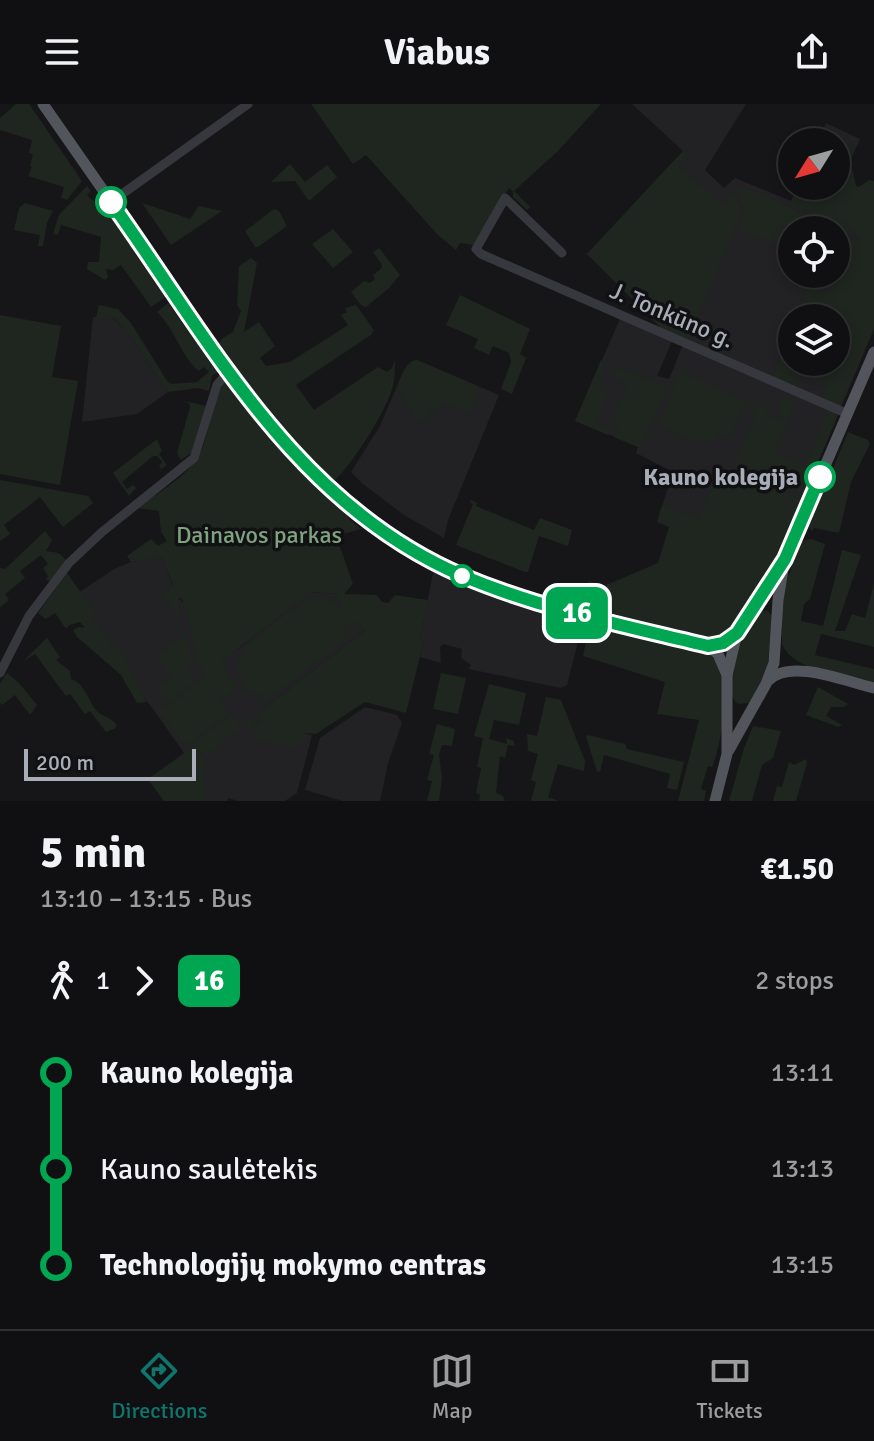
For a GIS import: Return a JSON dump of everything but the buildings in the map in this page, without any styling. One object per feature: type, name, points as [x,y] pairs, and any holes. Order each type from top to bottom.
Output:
[{"type":"main road","points":[[43,104],[229,371],[283,443],[315,477],[367,521],[462,576],[505,592],[708,646],[718,654],[727,675]]},
{"type":"main road","points":[[727,754],[727,675],[737,633],[785,559],[874,352]]},
{"type":"main road","points":[[715,801],[727,754],[766,684],[774,663],[785,559]]},
{"type":"main road","points":[[751,608],[768,605],[777,616]]},
{"type":"main road","points":[[708,646],[723,643],[737,633]]},
{"type":"main road","points":[[777,644],[784,658],[798,669]]},
{"type":"main road","points":[[766,684],[780,672],[798,669],[874,688]]},
{"type":"main road","points":[[726,698],[738,709],[752,707]]},
{"type":"street","points":[[111,202],[248,104]]},
{"type":"street","name":"J. Tonkūno g.","points":[[562,253],[505,198],[476,249],[481,254],[848,414]]},
{"type":"street","points":[[0,673],[29,616],[65,567],[102,532],[194,458],[217,385],[229,371]]},
{"type":"shaded area","name":"Kauno kolegija","points":[[632,104],[746,104],[705,170],[724,188],[735,178],[778,196],[778,200],[850,200],[850,161],[856,186],[874,192],[874,329],[790,528],[684,528],[657,522],[673,472],[636,453],[638,446],[575,421],[620,319],[672,341],[657,376],[669,379],[685,340],[587,254],[683,151]]},
{"type":"shaded area","name":"Kauno kolegija","points":[[850,134],[860,139],[850,161]]},
{"type":"shaded area","points":[[93,317],[112,317],[127,331],[168,392],[137,414],[82,422]]},
{"type":"shaded area","points":[[417,360],[499,395],[448,520],[444,538],[404,515],[351,472],[380,426],[403,372],[412,361]]},
{"type":"shaded area","points":[[161,555],[177,597],[237,650],[310,592],[336,594],[364,631],[257,714],[263,723],[312,735],[297,793],[285,801],[238,801],[228,798],[227,801],[164,801],[148,779],[184,753],[153,709],[65,602],[114,569]]},
{"type":"shaded area","points":[[434,568],[463,582],[581,621],[567,685],[561,688],[468,669],[471,665],[461,658],[462,649],[443,644],[440,647],[441,663],[420,657],[423,644],[420,639]]},
{"type":"shaded area","points":[[365,707],[397,715],[402,723],[388,763],[380,801],[343,801],[305,790],[320,738]]},
{"type":"green space","points":[[16,104],[29,104],[82,181],[67,200],[61,198],[64,187],[28,176],[32,167],[33,154],[29,153],[32,140],[0,130],[0,118]]},
{"type":"green space","points":[[311,104],[601,104],[558,151],[514,191],[530,207],[527,210],[513,197],[513,191],[509,188],[473,245],[460,243],[456,250],[437,234],[366,155],[353,164]]},
{"type":"green space","points":[[683,151],[688,155],[678,167],[724,205],[734,194],[741,207],[688,341],[662,329],[587,254]]},
{"type":"green space","points":[[850,161],[856,186],[874,181],[874,329],[840,406],[823,398],[826,384],[804,376],[850,376],[850,304],[802,304],[808,288],[826,293],[829,288],[850,288],[850,238],[859,243],[861,237],[850,232],[850,216],[817,216],[790,203],[791,200],[850,200]]},
{"type":"green space","points":[[290,164],[305,182],[327,165],[337,177],[309,201],[295,181],[271,182]]},
{"type":"green space","points":[[87,186],[91,191],[87,195],[116,217],[168,293],[151,307],[121,265],[113,270],[106,269],[108,277],[105,280],[87,269],[88,262],[99,262],[101,237],[61,225],[58,235],[53,234],[59,215]]},
{"type":"green space","points":[[741,186],[809,216],[778,216],[776,244],[742,230],[740,226],[745,209],[736,191]]},
{"type":"green space","points":[[25,203],[53,211],[47,223],[43,246],[38,246],[40,235],[14,230],[19,208]]},
{"type":"green space","points":[[142,203],[190,219],[199,206],[222,211],[171,245]]},
{"type":"green space","points":[[274,209],[279,211],[287,226],[255,247],[245,231]]},
{"type":"green space","points":[[333,229],[353,252],[333,268],[312,244]]},
{"type":"green space","points":[[379,248],[400,275],[366,307],[351,292],[364,281],[370,283],[375,279],[373,275],[382,265],[373,252]]},
{"type":"green space","points":[[251,258],[257,263],[244,332],[259,322],[275,346],[260,358],[266,366],[290,362],[348,325],[341,315],[347,312],[345,308],[356,305],[374,330],[296,385],[314,410],[378,367],[387,372],[395,360],[393,386],[384,409],[358,452],[332,483],[282,434],[218,347],[221,339],[233,332],[241,311],[237,305],[239,266]]},
{"type":"green space","points":[[460,295],[530,329],[520,354],[526,358],[512,394],[501,389],[511,362],[509,353],[493,346],[489,355],[474,348],[478,339],[446,325]]},
{"type":"green space","points":[[168,303],[218,372],[212,376],[209,391],[198,388],[168,392],[127,331],[113,317],[96,317],[99,305],[118,309],[131,323],[167,381],[171,384],[197,382],[209,372],[204,367],[199,371],[193,365],[157,312]]},
{"type":"green space","points":[[0,315],[61,326],[52,377],[78,381],[60,485],[0,474]]},
{"type":"green space","points":[[417,360],[475,385],[479,392],[467,421],[468,412],[441,402],[437,411],[430,409],[424,423],[416,419],[397,388],[406,367]]},
{"type":"green space","points":[[601,360],[604,363],[599,387],[608,393],[596,423],[608,429],[612,426],[608,435],[575,421]]},
{"type":"green space","points":[[778,365],[778,376],[801,376],[796,387],[773,378]]},
{"type":"green space","points":[[618,367],[666,387],[640,448],[614,437],[619,424],[612,421],[628,383],[614,377]]},
{"type":"green space","points":[[679,372],[750,402],[748,407],[744,406],[730,438],[718,433],[715,439],[709,441],[694,440],[659,424]]},
{"type":"green space","name":"Dainavos parkas","points":[[228,379],[285,452],[350,514],[348,518],[361,529],[336,536],[353,584],[344,594],[377,595],[382,602],[388,603],[395,595],[428,600],[420,639],[423,644],[406,713],[365,702],[316,734],[304,733],[309,738],[293,748],[254,739],[256,726],[251,729],[243,719],[248,715],[256,725],[261,721],[257,714],[364,631],[357,622],[351,628],[346,623],[345,634],[353,629],[355,632],[261,705],[259,702],[266,696],[249,691],[239,675],[238,664],[247,647],[309,600],[325,599],[344,614],[336,594],[311,592],[221,662],[237,688],[220,701],[229,714],[185,746],[150,700],[162,711],[206,675],[195,659],[191,629],[182,599],[178,598],[180,619],[161,594],[173,585],[161,556],[131,562],[127,556],[151,539],[158,546],[167,541],[161,532],[159,511],[137,508],[174,482],[197,458],[218,394]]},
{"type":"green space","points":[[783,396],[796,401],[774,453],[805,466],[828,412],[830,410],[838,415],[804,496],[734,465],[757,412],[752,409],[754,404],[780,420],[784,417],[777,407]]},
{"type":"green space","points":[[181,400],[206,406],[191,453],[181,460],[177,453],[190,407],[189,403]]},
{"type":"green space","points":[[848,432],[868,440],[870,444],[851,482],[839,533],[814,528],[812,531],[808,526],[825,486],[830,487],[834,479],[830,476]]},
{"type":"green space","points":[[157,439],[162,451],[159,454],[167,465],[161,469],[159,466],[162,462],[153,456],[122,482],[127,489],[133,485],[136,488],[129,496],[113,473]]},
{"type":"green space","points":[[718,471],[730,476],[732,471],[802,500],[769,573],[731,632],[719,642],[707,642],[592,610],[594,601],[584,598],[589,581],[604,586],[658,563],[669,527],[657,522],[662,505],[699,519]]},
{"type":"green space","points":[[0,480],[88,496],[93,503],[63,527],[40,497],[4,525],[10,534],[0,541]]},
{"type":"green space","points":[[471,500],[477,503],[476,506],[534,530],[540,518],[572,530],[568,546],[539,536],[528,572],[525,572],[456,545],[473,504]]},
{"type":"green space","points":[[45,531],[52,540],[46,551],[59,553],[66,560],[50,581],[46,580],[48,576],[43,568],[48,564],[41,555],[20,571],[25,578],[5,594],[9,600],[0,607],[0,568],[5,569]]},
{"type":"green space","points":[[811,539],[825,544],[801,621],[823,626],[842,550],[861,555],[835,631],[845,631],[852,614],[865,618],[874,584],[874,647],[821,634],[815,655],[874,669],[874,683],[809,667],[797,661],[782,644],[782,592],[802,541]]},
{"type":"green space","points":[[67,573],[97,615],[89,621],[91,626],[97,623],[115,650],[120,647],[146,702],[137,703],[121,675],[77,637],[73,630],[85,628],[80,622],[66,629],[55,613],[46,619],[38,613]]},
{"type":"green space","points":[[759,609],[768,611],[773,618],[767,671],[750,703],[738,704],[732,696],[730,685],[734,656],[746,627]]},
{"type":"green space","points":[[595,623],[705,651],[714,659],[720,671],[724,705],[716,756],[712,767],[708,766],[701,789],[706,791],[704,801],[678,801],[699,720],[657,714],[665,682],[583,656],[589,628]]},
{"type":"green space","points":[[187,634],[192,661],[185,668],[196,681],[169,703],[158,690],[172,678],[157,657]]},
{"type":"green space","points":[[47,638],[60,657],[56,660],[70,671],[71,679],[82,687],[95,709],[114,722],[116,728],[106,732],[90,711],[85,714],[70,694],[66,696],[35,654],[22,662]]},
{"type":"green space","points":[[7,673],[37,705],[30,715],[15,695],[2,705],[0,703],[0,683]]},
{"type":"green space","points":[[441,673],[466,678],[458,714],[433,709]]},
{"type":"green space","points":[[489,684],[526,693],[519,725],[494,720],[489,739],[507,744],[506,738],[514,741],[514,746],[508,745],[505,758],[500,756],[496,793],[503,796],[505,801],[479,801],[480,795],[476,793],[483,738],[474,736]]},
{"type":"green space","points":[[818,687],[848,704],[831,707],[826,716],[842,725],[838,727],[806,715]]},
{"type":"green space","points":[[546,697],[561,700],[585,761],[584,771],[558,764],[548,797],[559,801],[531,801],[536,782],[531,780],[538,754],[528,751],[527,734],[537,736]]},
{"type":"green space","points":[[232,715],[241,728],[208,754],[196,751],[191,744]]},
{"type":"green space","points":[[437,724],[455,729],[452,746],[442,745],[439,755],[442,778],[439,801],[427,801],[432,781],[427,780],[434,755],[429,754]]},
{"type":"green space","points":[[753,726],[781,731],[773,758],[762,765],[752,801],[729,801],[744,748]]},
{"type":"green space","points":[[586,737],[625,744],[627,749],[684,762],[677,790],[667,788],[670,774],[604,755],[600,772],[597,771]]},
{"type":"green space","points":[[189,751],[204,756],[203,759],[207,761],[204,801],[164,801],[148,779]]},
{"type":"green space","points":[[806,759],[796,801],[773,801],[777,786],[782,787],[789,762],[794,765]]},
{"type":"bus line","name":"16","points":[[111,202],[258,411],[299,461],[367,521],[394,539],[443,567],[489,587],[708,646],[723,643],[737,633],[785,559],[820,477]]},
{"type":"place","name":"Kauno kolegija","points":[[820,477]]}]
